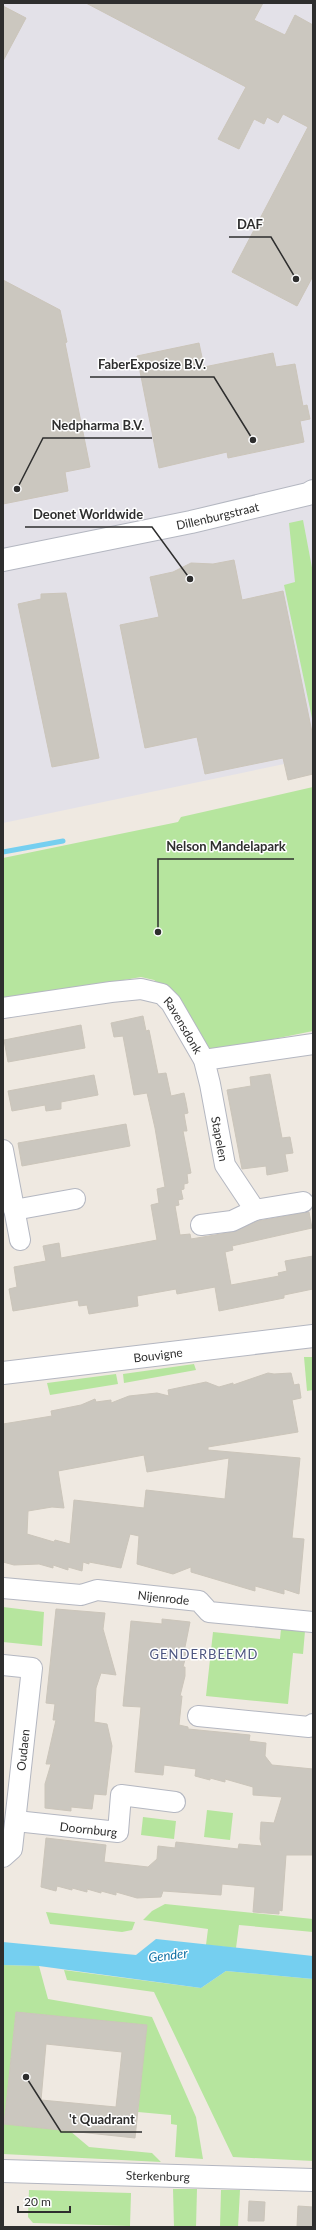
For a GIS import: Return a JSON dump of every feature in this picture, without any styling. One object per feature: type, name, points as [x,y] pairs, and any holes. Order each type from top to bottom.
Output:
[{"type":"street","name":"Dillenburgstraat","points":[[3,560],[191,522],[308,494],[313,491]]},
{"type":"street","name":"Ravensdonk","points":[[3,1008],[141,989],[162,994],[171,1003],[204,1060],[313,1044]]},
{"type":"street","name":"Stapelen","points":[[204,1060],[225,1165],[255,1210]]},
{"type":"street","points":[[3,1150],[20,1240]]},
{"type":"street","points":[[14,1210],[75,1199]]},
{"type":"street","points":[[201,1225],[232,1221],[255,1210],[303,1202]]},
{"type":"street","name":"Bouvigne","points":[[3,1374],[313,1336]]},
{"type":"street","name":"Nijenrode","points":[[3,1588],[81,1595],[97,1590],[199,1601],[209,1612],[313,1622]]},
{"type":"street","name":"Oudaen","points":[[3,1665],[32,1668],[12,1849],[3,1857]]},
{"type":"street","points":[[198,1716],[309,1728],[313,1724]]},
{"type":"street","name":"Doornburg","points":[[16,1822],[118,1832],[121,1796],[175,1802]]},
{"type":"street","name":"Sterkenburg","points":[[3,2172],[313,2180]]},
{"type":"shaded area","points":[[3,3],[313,3],[313,758],[3,823]]},
{"type":"green space","points":[[303,520],[313,573],[313,723],[284,585],[295,582],[289,523]]},
{"type":"green space","points":[[313,787],[313,1031],[224,1049],[211,1049],[199,1043],[172,994],[154,980],[141,977],[3,1001],[3,858],[178,822],[181,817]]},
{"type":"green space","points":[[304,1357],[313,1357],[313,1390],[307,1391]]},
{"type":"green space","points":[[194,1364],[196,1370],[124,1383],[123,1374]]},
{"type":"green space","points":[[116,1374],[118,1384],[50,1395],[47,1383]]},
{"type":"green space","points":[[3,1607],[44,1612],[42,1646],[3,1642]]},
{"type":"green space","points":[[281,1629],[305,1631],[303,1654],[293,1653],[288,1704],[206,1696],[213,1632],[280,1639]]},
{"type":"green space","points":[[207,1810],[233,1813],[230,1840],[204,1837]]},
{"type":"green space","points":[[143,1817],[176,1821],[174,1839],[141,1835]]},
{"type":"green space","points":[[165,1904],[313,1919],[313,1932],[239,1925],[236,1948],[206,1945],[208,1929],[143,1920],[152,1911]]},
{"type":"green space","points":[[46,1912],[135,1922],[132,1930],[122,1932],[50,1924]]},
{"type":"green space","points":[[3,1965],[39,1966],[48,1999],[152,2017],[196,2117],[203,2159],[175,2157],[177,2125],[171,2124],[171,2115],[138,2112],[146,2025],[16,2012],[4,2124],[70,2131],[89,2147],[152,2153],[161,2162],[3,2154]]},
{"type":"green space","points":[[64,1970],[201,1988],[226,1971],[313,1979],[313,2161],[233,2157],[154,1992],[67,1980]]},
{"type":"green space","points":[[173,2189],[197,2189],[196,2227],[174,2227]]},
{"type":"green space","points":[[29,2190],[131,2193],[130,2226],[33,2223],[28,2217]]},
{"type":"green space","points":[[221,2190],[240,2190],[238,2227],[220,2227]]},
{"type":"water","name":"Gender","points":[[156,1939],[313,1956],[313,1979],[226,1971],[201,1988],[39,1966],[3,1965],[3,1942],[136,1955]]},
{"type":"building","points":[[86,3],[263,3],[254,20],[285,35],[295,15],[313,25],[313,276],[297,306],[232,272],[308,127],[283,114],[278,123],[267,117],[264,124],[254,119],[239,149],[218,139],[246,87]]},
{"type":"building","points":[[3,6],[26,18],[3,61]]},
{"type":"building","points":[[3,280],[60,310],[67,342],[65,343],[90,467],[65,472],[68,491],[3,504]]},
{"type":"building","points":[[199,343],[204,367],[273,353],[276,367],[295,364],[303,406],[307,405],[310,419],[300,421],[304,442],[228,458],[227,452],[159,468],[137,356]]},
{"type":"building","points":[[234,560],[242,600],[283,591],[313,737],[313,774],[288,780],[283,758],[205,774],[197,737],[145,748],[120,625],[159,617],[150,577],[173,572],[191,563],[213,564]]},
{"type":"building","points":[[66,593],[99,758],[52,767],[18,604],[41,599],[41,594]]},
{"type":"building","points":[[143,1016],[146,1031],[149,1030],[158,1074],[166,1073],[171,1096],[184,1093],[188,1113],[184,1114],[187,1131],[183,1131],[191,1173],[187,1174],[188,1183],[184,1184],[184,1189],[181,1190],[183,1199],[178,1200],[179,1205],[175,1206],[180,1235],[190,1234],[191,1239],[233,1232],[258,1221],[309,1212],[312,1228],[232,1246],[233,1250],[225,1252],[231,1285],[279,1276],[278,1273],[287,1271],[285,1261],[313,1256],[313,1289],[284,1295],[284,1298],[219,1311],[215,1287],[177,1294],[176,1289],[137,1296],[138,1306],[89,1314],[87,1305],[79,1306],[78,1300],[13,1311],[9,1289],[17,1287],[14,1267],[46,1261],[43,1246],[59,1243],[61,1258],[157,1240],[151,1205],[159,1203],[157,1189],[165,1187],[155,1128],[147,1093],[134,1095],[123,1036],[114,1037],[111,1023]]},
{"type":"building","points":[[81,1025],[85,1048],[8,1062],[4,1040]]},
{"type":"building","points":[[270,1074],[282,1138],[290,1137],[293,1153],[285,1154],[288,1171],[267,1175],[266,1166],[242,1169],[227,1090],[251,1086],[250,1077]]},
{"type":"building","points":[[94,1075],[98,1095],[61,1102],[61,1109],[46,1111],[45,1105],[12,1111],[8,1091]]},
{"type":"building","points":[[126,1124],[130,1146],[22,1166],[18,1143]]},
{"type":"building","points":[[268,1373],[291,1373],[294,1385],[299,1384],[301,1398],[292,1400],[298,1432],[208,1447],[208,1450],[300,1458],[292,1538],[304,1539],[299,1594],[284,1589],[284,1594],[255,1586],[255,1591],[191,1572],[191,1567],[173,1574],[137,1564],[139,1536],[130,1534],[121,1568],[83,1562],[82,1571],[68,1567],[68,1570],[53,1565],[53,1568],[39,1564],[14,1565],[3,1562],[3,1424],[52,1416],[51,1411],[81,1405],[95,1399],[96,1402],[111,1400],[111,1403],[129,1396],[157,1393],[169,1396],[168,1390],[206,1382],[219,1387],[233,1383],[233,1385]],"holes":[[[144,1455],[147,1472],[229,1458],[225,1499],[146,1490],[144,1508],[74,1500],[70,1544],[55,1540],[54,1542],[27,1534],[28,1511],[52,1507],[64,1508],[58,1471]]]},
{"type":"building","points":[[56,1609],[105,1613],[103,1629],[116,1675],[101,1673],[96,1688],[94,1722],[107,1724],[112,1746],[106,1795],[94,1794],[92,1809],[71,1807],[71,1811],[45,1808],[45,1784],[51,1764],[46,1764],[56,1720],[53,1720],[55,1704],[46,1703]]},
{"type":"building","points":[[162,1619],[190,1622],[184,1652],[187,1652],[183,1667],[185,1667],[185,1676],[180,1696],[182,1696],[179,1725],[188,1727],[188,1729],[250,1735],[249,1741],[266,1743],[265,1756],[272,1765],[313,1769],[313,1855],[286,1855],[282,1911],[279,1910],[279,1914],[253,1912],[255,1887],[222,1884],[221,1895],[163,1891],[161,1897],[137,1898],[116,1892],[116,1895],[87,1889],[87,1892],[57,1886],[56,1891],[41,1887],[46,1838],[106,1845],[104,1862],[148,1867],[157,1859],[158,1846],[175,1848],[176,1842],[238,1849],[239,1844],[262,1846],[260,1839],[261,1822],[274,1823],[282,1797],[253,1795],[253,1787],[225,1779],[225,1782],[195,1776],[196,1769],[164,1765],[163,1775],[135,1772],[141,1707],[123,1706],[131,1621],[162,1624]]},
{"type":"building","points":[[16,2012],[147,2025],[135,2138],[4,2124]],"holes":[[[46,2044],[122,2052],[116,2107],[41,2100]]]},
{"type":"building","points":[[249,2201],[265,2202],[264,2221],[248,2221]]},
{"type":"building","points":[[298,2206],[313,2207],[313,2227],[297,2227]]},
{"type":"waterway","points":[[3,852],[63,841]]},
{"type":"place","name":"DAF","points":[[296,279]]},
{"type":"place","name":"FaberExposize B.V.","points":[[253,440]]},
{"type":"place","name":"Nedpharma B.V.","points":[[17,489]]},
{"type":"place","name":"Deonet Worldwide","points":[[190,579]]},
{"type":"place","name":"Nelson Mandelapark","points":[[158,932]]},
{"type":"place","name":"'t Quadrant","points":[[26,2077]]},
{"type":"district","name":"GENDERBEEMD","points":[[204,1654]]}]
